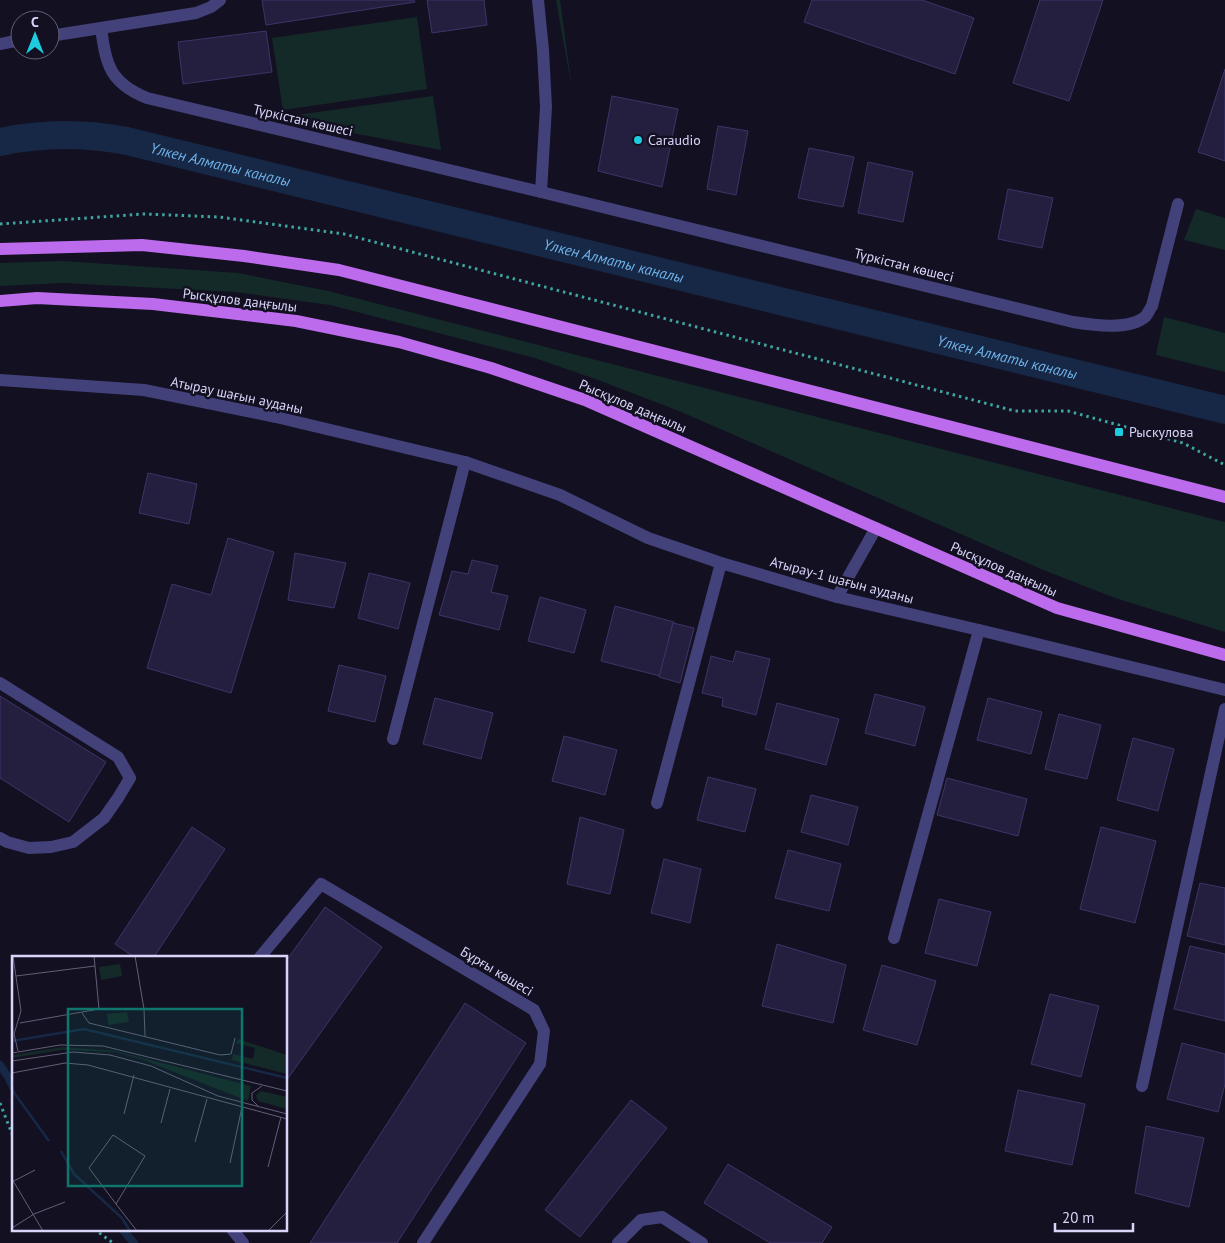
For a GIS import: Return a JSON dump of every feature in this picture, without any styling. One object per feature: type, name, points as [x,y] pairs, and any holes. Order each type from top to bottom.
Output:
[{"type":"main road","points":[[0,249],[142,245],[244,256],[339,270],[1225,496]]},
{"type":"main road","name":"Рысқұлов даңғылы","points":[[0,301],[37,298],[153,304],[296,321],[399,342],[490,368],[584,400],[1058,608],[1225,655]]},
{"type":"street","points":[[60,34],[196,13],[212,7],[220,0]]},
{"type":"street","points":[[538,0],[546,107],[541,192]]},
{"type":"street","name":"Түркістан көшесі","points":[[101,28],[104,53],[112,74],[128,89],[147,98],[1072,322],[1097,326],[1134,323],[1146,316],[1152,306],[1178,204]]},
{"type":"street","name":"Атырау шағын ауданы","points":[[0,380],[144,390],[276,417],[465,462]]},
{"type":"street","points":[[393,739],[465,462]]},
{"type":"street","name":"Атырау-1 шағын ауданы","points":[[465,462],[560,495],[648,538],[721,563],[838,597],[1225,690]]},
{"type":"street","points":[[838,597],[876,528]]},
{"type":"street","points":[[657,803],[721,563]]},
{"type":"street","points":[[894,938],[979,630]]},
{"type":"street","points":[[0,684],[118,757],[130,778],[104,818],[73,842],[51,847],[29,848],[0,838]]},
{"type":"street","points":[[1142,1086],[1225,709]]},
{"type":"street","name":"Бұрғы көшесі","points":[[261,956],[321,884],[534,1010],[544,1031],[540,1064],[423,1243]]},
{"type":"street","points":[[618,1243],[641,1220],[662,1217],[702,1243]]},
{"type":"street","points":[[233,1230],[243,1243]]},
{"type":"path","points":[[0,224],[144,214],[219,216],[344,234],[1015,411],[1068,411],[1182,443],[1225,465]]},
{"type":"path","points":[[0,1103],[12,1134]]},
{"type":"path","points":[[95,1230],[113,1243]]},
{"type":"green space","points":[[556,0],[560,0],[572,89]]},
{"type":"green space","points":[[417,17],[427,89],[283,110],[272,38]]},
{"type":"green space","points":[[433,96],[441,150],[275,118]]},
{"type":"green space","points":[[1196,209],[1225,218],[1225,250],[1184,240]]},
{"type":"green space","points":[[64,261],[238,273],[328,291],[1225,522],[1225,632],[1115,598],[1041,569],[679,411],[535,358],[330,305],[235,292],[64,283],[0,286],[0,263]]},
{"type":"green space","points":[[1164,317],[1225,333],[1225,372],[1156,355]]},
{"type":"building","points":[[262,0],[414,0],[415,2],[266,25]]},
{"type":"building","points":[[427,0],[484,0],[487,25],[432,33]]},
{"type":"building","points":[[812,0],[922,0],[974,18],[955,74],[804,22]]},
{"type":"building","points":[[1040,0],[1103,0],[1069,101],[1013,83]]},
{"type":"building","points":[[266,31],[272,72],[183,84],[178,42]]},
{"type":"building","points":[[1225,69],[1225,161],[1198,152]]},
{"type":"building","name":"Caraudio","points":[[612,96],[678,109],[662,187],[598,171]]},
{"type":"building","points":[[718,126],[748,131],[736,195],[707,189]]},
{"type":"building","points":[[809,148],[854,157],[843,207],[798,198]]},
{"type":"building","points":[[868,162],[913,172],[903,222],[858,213]]},
{"type":"building","points":[[1008,189],[1053,198],[1042,248],[998,239]]},
{"type":"building","points":[[148,473],[197,484],[189,524],[139,513]]},
{"type":"building","points":[[228,538],[274,552],[231,693],[147,668],[172,584],[211,595]]},
{"type":"building","points":[[295,553],[346,563],[334,608],[288,600]]},
{"type":"building","points":[[472,560],[498,566],[491,592],[508,596],[499,630],[439,615],[452,571],[468,574]]},
{"type":"building","points":[[369,573],[410,583],[398,629],[358,618]]},
{"type":"building","points":[[540,597],[586,610],[574,653],[528,641]]},
{"type":"building","points":[[615,606],[674,622],[660,676],[601,661]]},
{"type":"building","points":[[673,623],[694,628],[680,683],[659,677]]},
{"type":"building","points":[[736,651],[770,659],[756,715],[722,706],[723,698],[702,693],[711,656],[733,662]]},
{"type":"building","points":[[339,665],[386,676],[375,722],[328,711]]},
{"type":"building","points":[[875,694],[925,707],[915,746],[865,733]]},
{"type":"building","points":[[0,696],[106,762],[69,822],[0,778]]},
{"type":"building","points":[[435,698],[493,713],[481,759],[423,744]]},
{"type":"building","points":[[988,698],[1042,712],[1031,754],[977,740]]},
{"type":"building","points":[[777,703],[839,719],[826,765],[765,749]]},
{"type":"building","points":[[1059,714],[1101,725],[1087,779],[1045,769]]},
{"type":"building","points":[[564,736],[617,750],[605,795],[552,781]]},
{"type":"building","points":[[1133,738],[1174,749],[1158,811],[1117,800]]},
{"type":"building","points":[[708,777],[756,789],[745,832],[697,820]]},
{"type":"building","points":[[947,778],[1027,799],[1018,836],[937,815]]},
{"type":"building","points":[[811,795],[858,807],[848,845],[801,832]]},
{"type":"building","points":[[580,817],[624,830],[610,894],[567,884]]},
{"type":"building","points":[[192,827],[225,849],[155,956],[133,956],[115,944]]},
{"type":"building","points":[[1101,827],[1156,841],[1135,923],[1080,909]]},
{"type":"building","points":[[788,850],[841,864],[829,911],[775,898]]},
{"type":"building","points":[[664,859],[701,869],[690,923],[651,913]]},
{"type":"building","points":[[1200,883],[1225,888],[1225,945],[1187,936]]},
{"type":"building","points":[[939,899],[991,912],[977,966],[925,953]]},
{"type":"building","points":[[325,907],[382,947],[288,1078],[288,958]]},
{"type":"building","points":[[777,944],[846,965],[833,1023],[762,1006]]},
{"type":"building","points":[[1190,946],[1225,954],[1225,1021],[1174,1009]]},
{"type":"building","points":[[882,965],[936,981],[917,1045],[863,1030]]},
{"type":"building","points":[[1050,994],[1099,1006],[1081,1077],[1031,1064]]},
{"type":"building","points":[[465,1003],[526,1043],[397,1243],[310,1243]]},
{"type":"building","points":[[1182,1043],[1225,1054],[1225,1084],[1218,1112],[1167,1099]]},
{"type":"building","points":[[1018,1090],[1085,1104],[1072,1165],[1005,1151]]},
{"type":"building","points":[[631,1100],[667,1128],[580,1237],[545,1210]]},
{"type":"building","points":[[1146,1126],[1204,1138],[1189,1207],[1135,1193]]},
{"type":"building","points":[[728,1164],[832,1227],[822,1243],[770,1243],[704,1203]]},
{"type":"waterway","name":"Үлкен Алматы каналы","points":[[0,142],[64,135],[127,141],[1225,410]]},
{"type":"waterway","points":[[0,1065],[12,1085]]},
{"type":"waterway","points":[[123,1230],[134,1243]]},
{"type":"place","name":"Caraudio","points":[[638,140]]},
{"type":"place","name":"Рыскулова","points":[[1119,432]]}]
